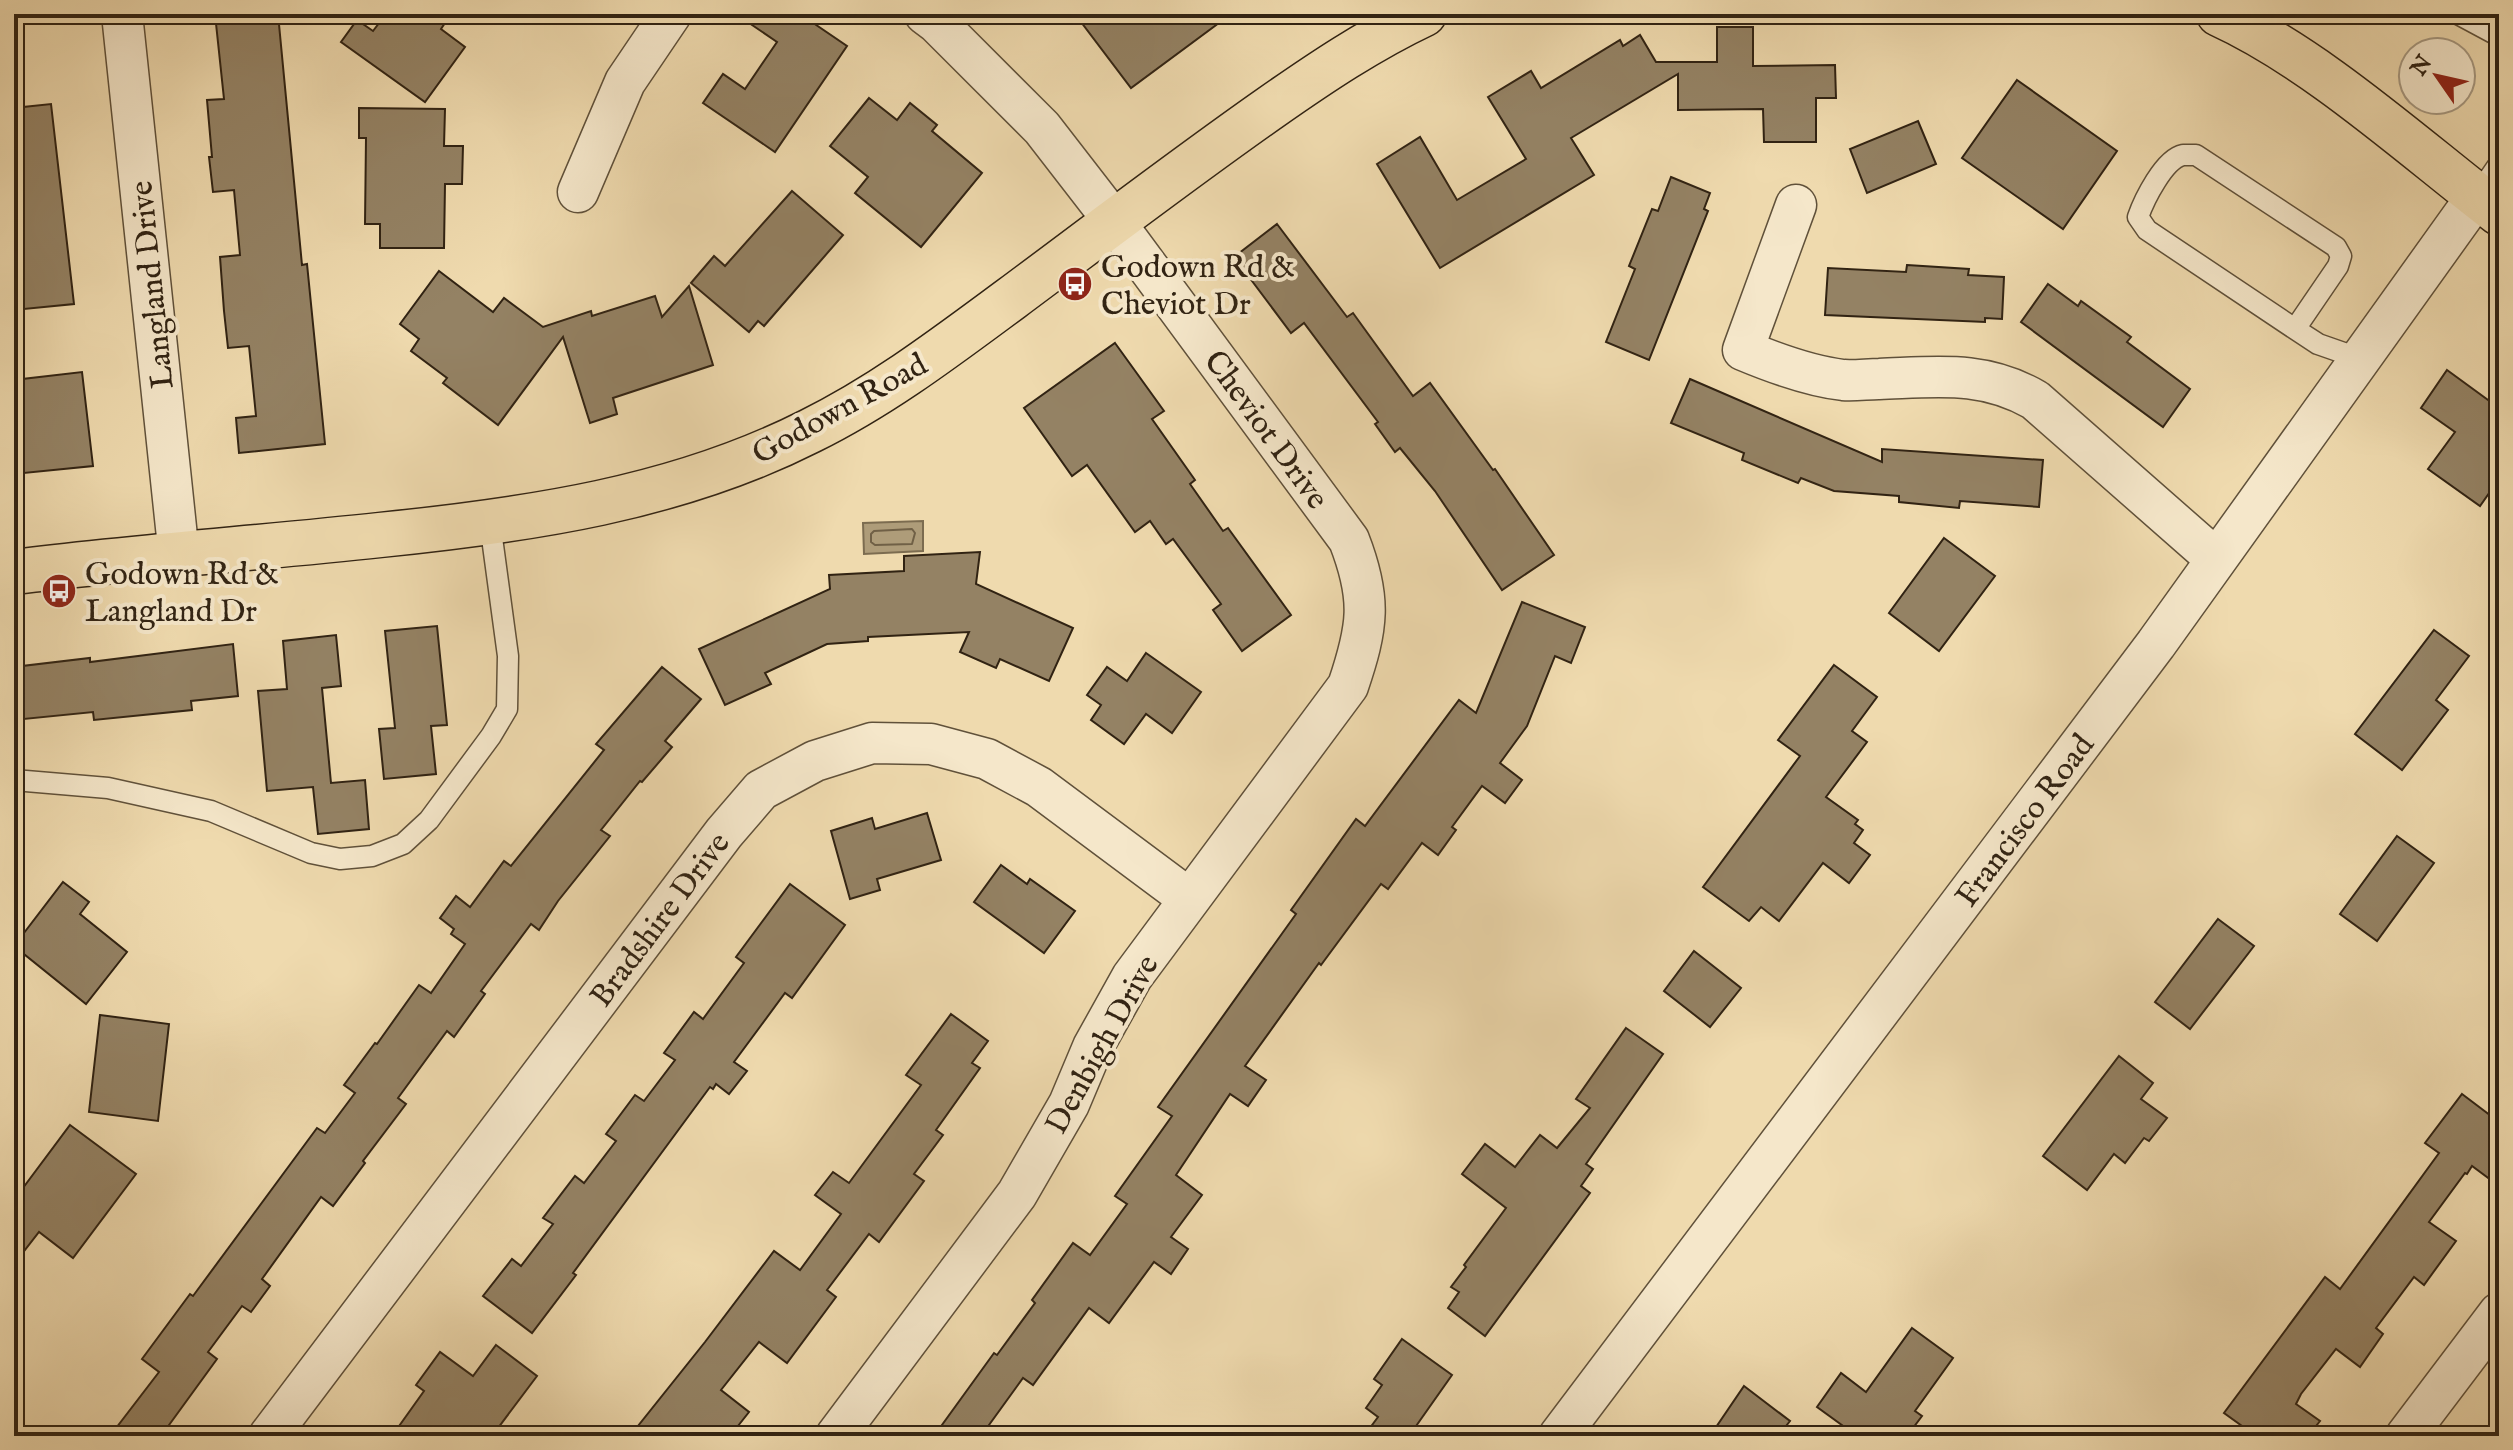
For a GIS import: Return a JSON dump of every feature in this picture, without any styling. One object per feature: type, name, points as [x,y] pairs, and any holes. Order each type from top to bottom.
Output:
[{"type":"main road","name":"Godown Road","points":[[14,572],[490,523],[625,498],[736,465],[810,432],[865,401],[929,359],[1222,141],[1345,56],[1424,14]]},
{"type":"main road","points":[[2219,14],[2245,26],[2492,191]]},
{"type":"street","name":"Langland Drive","points":[[122,14],[179,556]]},
{"type":"street","points":[[578,192],[625,82],[671,14]]},
{"type":"street","name":"Cheviot Drive","points":[[925,14],[1042,128],[1114,221],[1349,540],[1360,568],[1366,602]]},
{"type":"street","points":[[2255,14],[2313,71]]},
{"type":"street","name":"Francisco Road","points":[[1559,1436],[2156,644],[2361,359],[2492,191]]},
{"type":"street","points":[[1796,205],[1743,350],[1773,363],[1843,380],[1939,377],[1989,380],[2011,386],[2035,400],[2216,559]]},
{"type":"street","name":"Denbigh Drive","points":[[836,1436],[1017,1194],[1069,1104],[1093,1047],[1132,977],[1348,686],[1361,646],[1366,602]]},
{"type":"street","name":"Bradshire Drive","points":[[269,1436],[628,959],[724,833],[761,790],[815,761],[872,743],[931,744],[987,759],[1039,787],[1188,898]]},
{"type":"street","points":[[2408,1435],[2499,1313]]},
{"type":"lane","points":[[2458,14],[2499,36]]},
{"type":"lane","points":[[2295,329],[2338,266],[2341,256],[2336,247],[2196,155],[2180,155],[2167,166],[2144,200],[2138,217],[2147,230],[2295,329],[2318,344],[2361,359]]},
{"type":"lane","points":[[14,780],[108,788],[211,811],[311,853],[340,859],[372,856],[403,844],[429,820],[491,736],[507,709],[508,656],[490,523]]},
{"type":"water","points":[[923,521],[923,551],[864,554],[863,523]]},
{"type":"building","points":[[215,14],[278,14],[302,265],[307,264],[325,444],[239,453],[236,418],[256,416],[249,346],[228,348],[224,311],[220,257],[240,255],[234,190],[213,192],[209,157],[212,157],[207,100],[224,99]]},
{"type":"building","points":[[386,14],[451,14],[441,29],[465,47],[425,102],[341,42],[357,20],[373,31]]},
{"type":"building","points":[[736,14],[800,14],[847,46],[775,152],[703,103],[723,74],[745,89],[777,42]]},
{"type":"building","points":[[1075,14],[1231,14],[1131,88]]},
{"type":"building","points":[[1717,27],[1753,27],[1753,66],[1835,65],[1836,98],[1816,98],[1816,142],[1764,142],[1763,109],[1678,110],[1678,74],[1571,138],[1594,175],[1440,268],[1377,164],[1420,137],[1457,200],[1526,159],[1488,97],[1531,71],[1541,88],[1620,40],[1623,46],[1640,35],[1656,62],[1717,62]]},
{"type":"building","points":[[2017,80],[2117,151],[2063,229],[1962,158]]},
{"type":"building","points":[[869,98],[897,120],[910,103],[937,125],[932,131],[982,173],[921,247],[855,193],[868,177],[830,146]]},
{"type":"building","points":[[51,104],[74,304],[14,310],[14,108]]},
{"type":"building","points":[[359,108],[445,109],[444,146],[463,146],[462,184],[445,184],[444,248],[380,248],[380,224],[365,224],[366,138],[359,138]]},
{"type":"building","points":[[1918,121],[1936,164],[1867,193],[1850,149]]},
{"type":"building","points":[[1671,177],[1710,193],[1704,209],[1708,211],[1649,360],[1606,342],[1635,269],[1629,266],[1652,209],[1658,211]]},
{"type":"building","points":[[792,191],[843,235],[764,326],[758,321],[749,332],[691,283],[714,256],[725,266]]},
{"type":"building","points":[[1277,224],[1347,317],[1353,313],[1413,396],[1430,383],[1495,469],[1554,555],[1502,590],[1435,491],[1400,448],[1395,452],[1375,424],[1378,422],[1304,323],[1291,333],[1234,257]]},
{"type":"building","points":[[1907,265],[1969,269],[1968,275],[2004,277],[2002,319],[1985,318],[1985,322],[1825,315],[1828,268],[1906,272]]},
{"type":"building","points":[[439,271],[493,312],[504,298],[543,327],[591,311],[592,316],[655,296],[662,317],[689,286],[713,365],[613,398],[617,414],[590,423],[563,337],[498,425],[443,383],[447,378],[411,351],[419,339],[400,324]]},
{"type":"building","points":[[2048,284],[2078,306],[2081,301],[2131,337],[2127,342],[2190,389],[2163,427],[2021,322]]},
{"type":"building","points":[[1115,343],[1164,411],[1152,419],[1195,480],[1190,484],[1223,531],[1228,528],[1291,615],[1242,651],[1213,610],[1221,604],[1173,539],[1166,544],[1150,521],[1135,532],[1087,465],[1072,476],[1024,408]]},
{"type":"building","points":[[2447,370],[2499,408],[2499,479],[2480,506],[2428,469],[2455,432],[2421,408]]},
{"type":"building","points":[[82,372],[93,466],[14,474],[14,380]]},
{"type":"building","points":[[1690,379],[1882,462],[1882,449],[2043,460],[2039,507],[1960,501],[1959,508],[1899,502],[1899,496],[1834,491],[1801,478],[1798,483],[1742,460],[1744,453],[1671,423]]},
{"type":"building","points":[[1944,538],[1995,576],[1939,651],[1889,613]]},
{"type":"building","points":[[980,552],[976,584],[1073,628],[1049,681],[1000,659],[996,668],[960,652],[969,632],[868,637],[868,641],[827,644],[765,673],[771,684],[725,705],[699,649],[830,589],[829,575],[904,571],[904,556]]},
{"type":"building","points":[[1522,602],[1585,627],[1571,663],[1555,656],[1527,726],[1500,763],[1522,780],[1505,803],[1482,786],[1452,827],[1456,830],[1438,855],[1422,843],[1388,889],[1381,884],[1245,1066],[1266,1080],[1248,1106],[1230,1094],[1176,1175],[1202,1195],[1171,1237],[1188,1249],[1171,1274],[1154,1262],[1109,1323],[1089,1308],[1033,1385],[1023,1378],[981,1436],[934,1436],[994,1353],[997,1355],[1035,1303],[1032,1300],[1073,1243],[1090,1255],[1127,1204],[1115,1196],[1172,1116],[1158,1107],[1296,914],[1291,910],[1356,819],[1365,826],[1459,700],[1476,713]]},
{"type":"building","points":[[437,626],[447,725],[431,726],[436,774],[384,779],[379,729],[395,728],[385,631]]},
{"type":"building","points":[[2434,630],[2469,656],[2436,700],[2448,710],[2402,770],[2355,734]]},
{"type":"building","points":[[336,635],[341,686],[322,688],[331,783],[365,780],[369,829],[318,834],[313,787],[267,791],[258,691],[287,689],[283,641]]},
{"type":"building","points":[[233,644],[238,696],[191,701],[192,710],[94,720],[93,712],[14,720],[14,667],[90,658],[90,662]]},
{"type":"building","points":[[1146,653],[1201,692],[1172,733],[1146,714],[1124,744],[1091,720],[1101,705],[1087,695],[1107,667],[1127,681]]},
{"type":"building","points":[[1834,665],[1877,697],[1852,731],[1867,742],[1826,797],[1858,820],[1855,824],[1863,830],[1854,843],[1870,855],[1849,883],[1823,863],[1779,921],[1761,907],[1749,921],[1703,887],[1800,756],[1778,740]]},
{"type":"building","points":[[662,667],[701,699],[665,741],[672,747],[601,830],[610,836],[539,930],[531,924],[481,991],[485,994],[454,1037],[447,1031],[398,1098],[406,1104],[333,1206],[321,1197],[262,1279],[270,1286],[251,1312],[242,1306],[208,1352],[217,1359],[161,1436],[110,1436],[159,1372],[142,1359],[190,1294],[193,1296],[317,1128],[325,1133],[355,1093],[344,1085],[419,985],[431,993],[465,944],[451,934],[454,929],[440,918],[456,896],[470,907],[504,861],[511,866],[604,750],[596,744]]},
{"type":"building","points":[[927,813],[941,860],[877,879],[880,890],[850,899],[831,831],[872,818],[875,829]]},
{"type":"building","points":[[2397,836],[2434,863],[2377,941],[2340,914]]},
{"type":"building","points":[[1001,865],[1027,884],[1030,879],[1075,911],[1044,953],[974,902]]},
{"type":"building","points":[[63,882],[89,902],[80,914],[127,952],[86,1004],[14,946]]},
{"type":"building","points":[[790,884],[845,925],[792,998],[785,993],[734,1062],[747,1071],[729,1094],[716,1084],[713,1089],[710,1087],[532,1333],[483,1296],[512,1259],[521,1266],[553,1224],[543,1218],[575,1176],[584,1183],[616,1141],[606,1134],[635,1095],[644,1101],[675,1060],[664,1053],[694,1012],[703,1019],[744,963],[736,957]]},
{"type":"building","points":[[2218,919],[2254,946],[2190,1029],[2155,1002]]},
{"type":"building","points":[[1694,951],[1741,988],[1710,1027],[1664,991]]},
{"type":"building","points":[[951,1014],[988,1041],[972,1063],[980,1068],[936,1130],[943,1135],[914,1174],[924,1181],[879,1242],[869,1234],[827,1290],[836,1297],[787,1363],[759,1342],[721,1390],[749,1412],[730,1436],[630,1436],[774,1251],[800,1270],[841,1214],[815,1195],[833,1172],[849,1183],[921,1085],[906,1075]]},
{"type":"building","points":[[100,1015],[169,1024],[158,1121],[89,1112]]},
{"type":"building","points":[[1626,1028],[1663,1054],[1586,1164],[1593,1169],[1581,1186],[1590,1193],[1485,1336],[1448,1308],[1459,1292],[1451,1287],[1506,1208],[1462,1174],[1485,1144],[1515,1167],[1540,1135],[1557,1148],[1590,1108],[1576,1099]]},
{"type":"building","points":[[2119,1056],[2153,1083],[2141,1099],[2167,1118],[2149,1141],[2144,1138],[2125,1163],[2114,1154],[2087,1190],[2043,1156]]},
{"type":"building","points":[[2462,1094],[2499,1122],[2499,1186],[2472,1166],[2465,1173],[2429,1222],[2456,1241],[2424,1285],[2414,1277],[2376,1328],[2383,1334],[2360,1367],[2336,1349],[2301,1394],[2296,1404],[2320,1421],[2308,1436],[2256,1436],[2224,1413],[2325,1277],[2340,1289],[2439,1153],[2425,1143]]},
{"type":"building","points":[[70,1125],[136,1174],[73,1258],[39,1232],[14,1264],[14,1200]]},
{"type":"building","points":[[1912,1328],[1953,1358],[1915,1411],[1922,1416],[1907,1436],[1857,1436],[1817,1407],[1841,1373],[1866,1392]]},
{"type":"building","points":[[1402,1339],[1452,1375],[1409,1436],[1364,1436],[1378,1417],[1366,1408],[1382,1385],[1374,1379]]},
{"type":"building","points":[[496,1345],[537,1376],[492,1436],[392,1436],[424,1391],[416,1385],[440,1352],[473,1376]]},
{"type":"building","points":[[1744,1386],[1790,1421],[1778,1436],[1710,1436]]},
{"type":"place","name":"Godown Rd & Cheviot Dr","points":[[1075,284]]},
{"type":"place","name":"Godown Rd & Langland Dr","points":[[59,591]]}]
